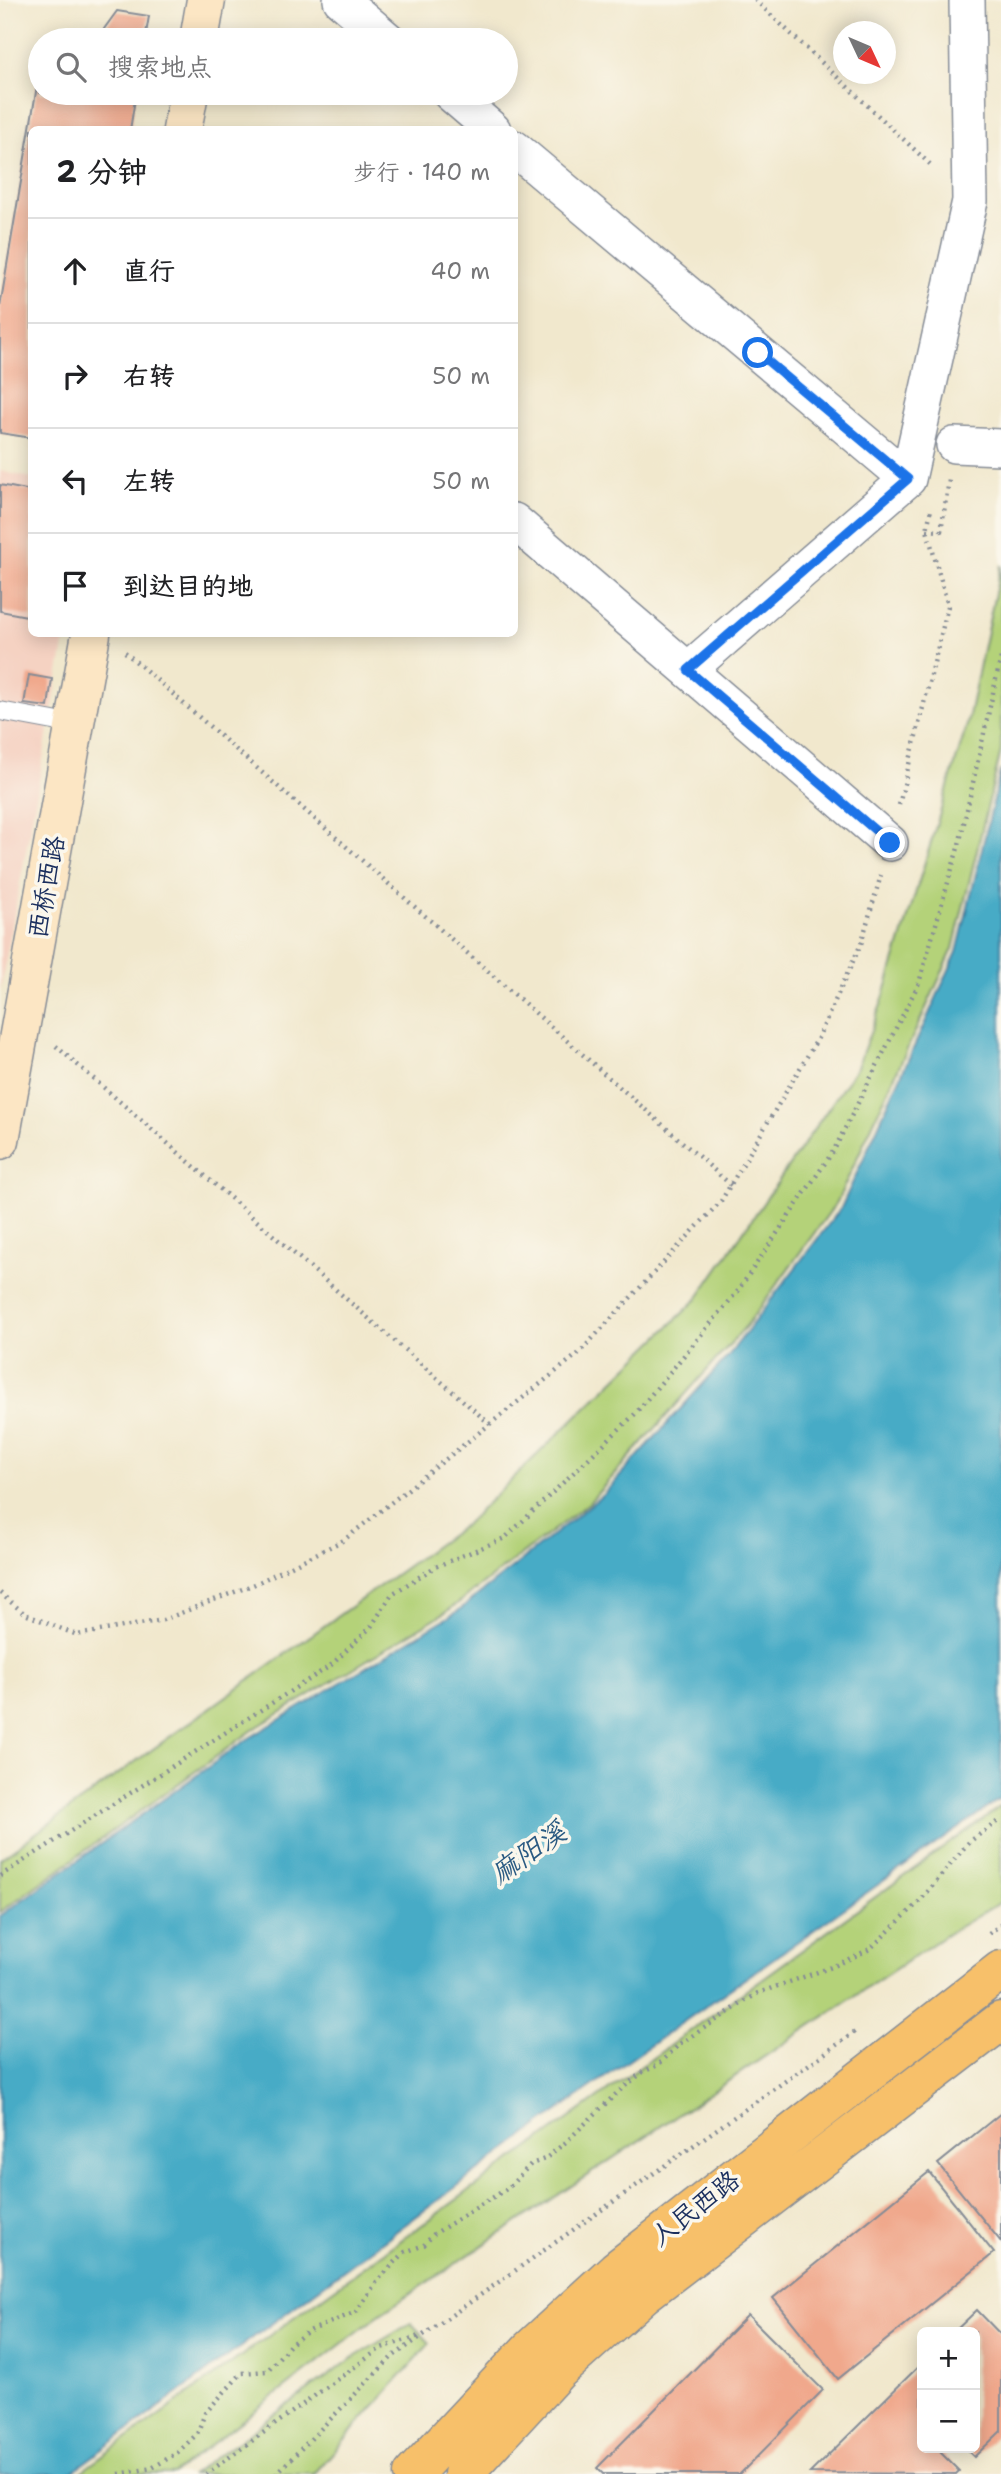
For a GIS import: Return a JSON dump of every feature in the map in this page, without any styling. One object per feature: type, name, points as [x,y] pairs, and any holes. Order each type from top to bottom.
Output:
[{"type":"highway","name":"人民西路","points":[[413,2474],[530,2349],[616,2270],[990,1955]]},
{"type":"highway","name":"人民西路","points":[[463,2474],[557,2371],[643,2295],[1001,2021]]},
{"type":"main road","points":[[201,28],[206,0]]},
{"type":"main road","points":[[184,126],[187,105]]},
{"type":"main road","name":"西桥西路","points":[[0,1140],[75,725],[103,638]]},
{"type":"street","points":[[341,0],[374,28]]},
{"type":"street","points":[[688,670],[908,479],[970,201],[968,0]]},
{"type":"street","points":[[464,105],[488,126]]},
{"type":"street","points":[[518,151],[908,479]]},
{"type":"street","points":[[954,445],[1001,447]]},
{"type":"street","points":[[518,524],[890,843]]},
{"type":"lane","points":[[0,711],[75,725]]},
{"type":"path","points":[[755,0],[970,201]]},
{"type":"path","points":[[0,1592],[24,1614],[77,1636],[163,1620],[255,1584],[344,1540],[579,1354],[721,1201],[818,1038],[860,944],[890,843],[948,606],[927,530],[941,531],[954,445]]},
{"type":"path","points":[[103,638],[731,1185]]},
{"type":"path","points":[[0,1876],[330,1666],[370,1627],[392,1594],[435,1567],[505,1538],[634,1415],[737,1292],[834,1150],[919,983],[960,841],[1001,657]]},
{"type":"path","points":[[22,1017],[491,1425]]},
{"type":"path","points":[[119,2474],[166,2462],[197,2434],[205,2413],[242,2373],[267,2371],[291,2344],[307,2332],[356,2312],[378,2280],[405,2252],[424,2245],[434,2234],[508,2188],[531,2164],[545,2159],[582,2129],[619,2091],[658,2065],[698,2031],[758,1993],[832,1967],[870,1949],[920,1901],[969,1842],[1001,1819]]},
{"type":"path","points":[[990,1955],[1001,1924]]},
{"type":"path","points":[[275,2474],[392,2357],[860,2028]]},
{"type":"path","points":[[205,2474],[381,2348],[423,2334]]},
{"type":"shaded area","points":[[0,471],[28,477],[28,637],[65,637],[0,991]]},
{"type":"green space","points":[[1001,565],[1001,751],[953,949],[837,1202],[747,1325],[589,1503],[449,1610],[257,1727],[0,1912],[0,1859],[466,1524],[697,1299],[857,1067],[882,1002],[967,725]]},
{"type":"green space","points":[[1001,1806],[1001,1902],[949,1933],[379,2315],[173,2474],[78,2474]]},
{"type":"green space","points":[[411,2323],[430,2343],[314,2474],[192,2474],[353,2358]]},
{"type":"water","name":"麻阳溪","points":[[1001,770],[1001,1798],[584,2092],[69,2474],[0,2474],[0,1916],[246,1740],[458,1611],[604,1494],[728,1356],[841,1208],[957,952]]},
{"type":"building","points":[[117,11],[149,16],[147,28],[105,28]]},
{"type":"building","points":[[34,105],[134,105],[131,126],[30,126]]},
{"type":"building","points":[[28,140],[28,437],[0,433],[0,307]]},
{"type":"building","points":[[0,485],[28,490],[28,616],[0,611]]},
{"type":"building","points":[[29,675],[52,679],[48,707],[24,704]]},
{"type":"building","points":[[1001,2113],[1001,2242],[938,2164]]},
{"type":"building","points":[[929,2172],[994,2253],[838,2379],[773,2298]]},
{"type":"building","points":[[977,2310],[1001,2335],[1001,2431],[980,2451],[980,2327],[959,2327]]},
{"type":"building","points":[[748,2315],[823,2390],[740,2474],[603,2474],[597,2468]]},
{"type":"building","points":[[917,2368],[917,2453],[941,2453],[959,2471],[956,2474],[810,2473]]},
{"type":"route","points":[[758,353],[908,479],[688,670],[890,843]]}]
